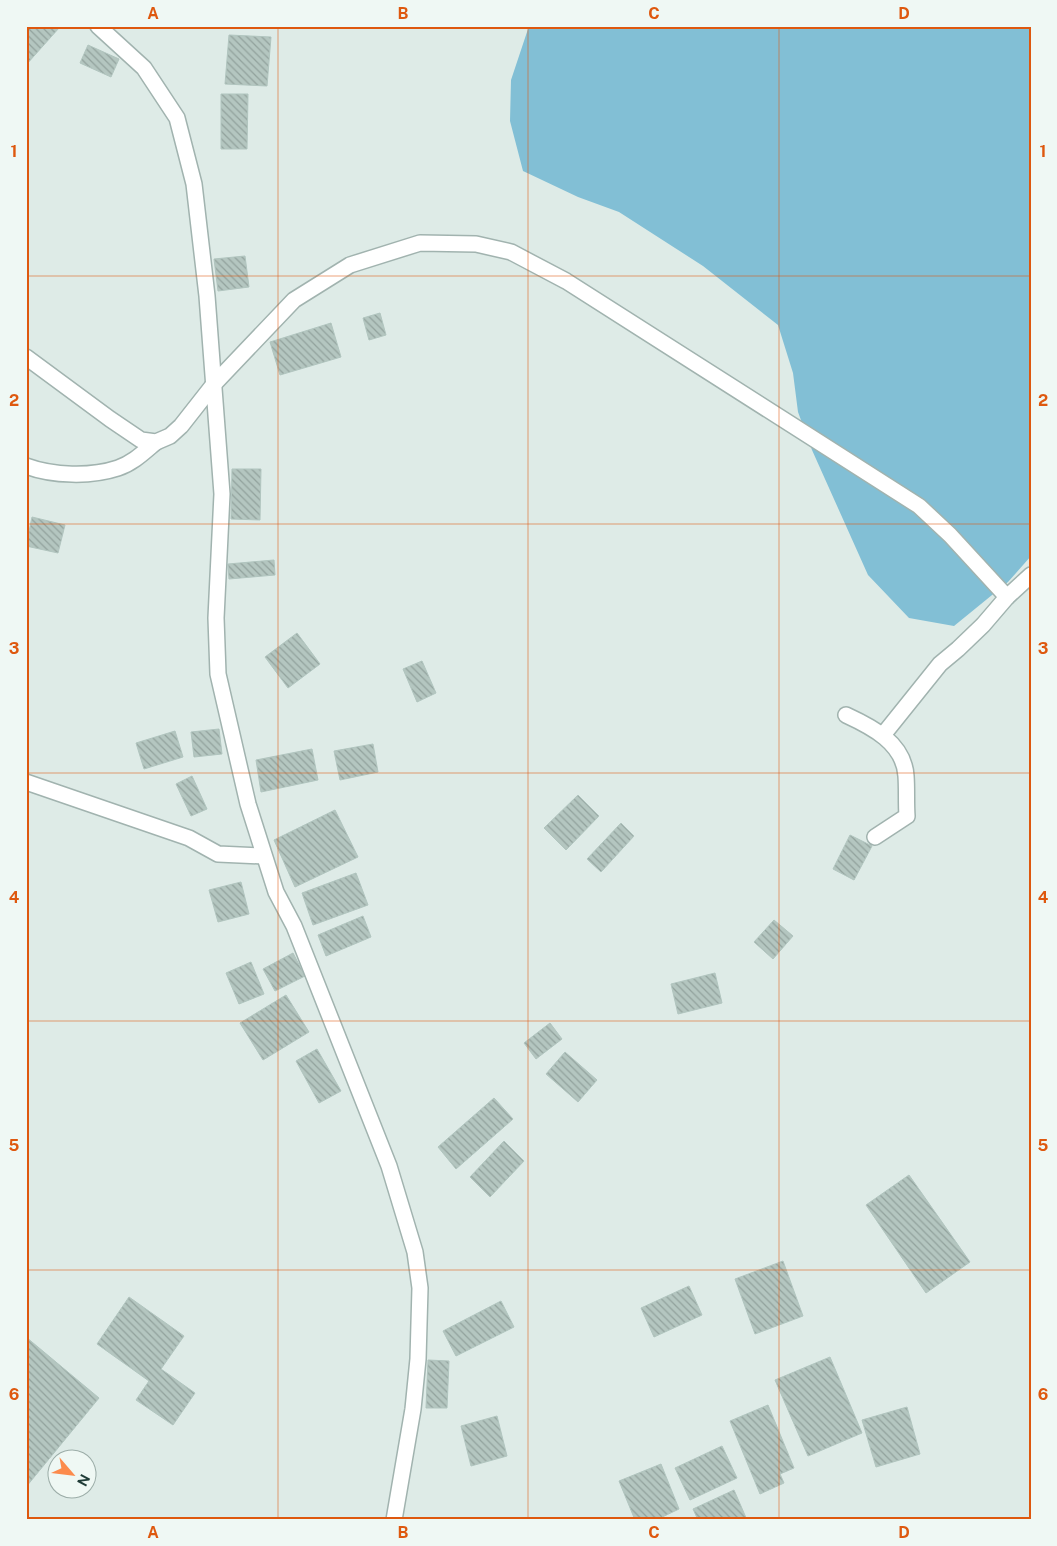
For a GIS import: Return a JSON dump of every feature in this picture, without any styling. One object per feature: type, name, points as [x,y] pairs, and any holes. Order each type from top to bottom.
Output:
[{"type":"street","points":[[98,26],[144,68],[177,118],[194,184],[207,296],[214,384],[222,494],[216,618],[218,674],[248,804],[276,892],[294,926],[389,1166],[415,1252],[420,1288],[418,1359],[414,1409],[394,1520]]},
{"type":"street","points":[[26,466],[88,474],[119,468],[138,458],[156,442],[170,436],[181,426],[214,384],[294,300],[350,265],[420,243],[476,244],[511,252],[566,281],[919,506],[950,535],[1007,597]]},
{"type":"street","points":[[26,357],[141,440],[156,442]]},
{"type":"street","points":[[883,735],[940,664],[977,631],[1007,597],[1031,575]]},
{"type":"street","points":[[846,715],[883,735],[902,756],[906,776],[907,816],[875,837]]},
{"type":"street","points":[[26,782],[189,838],[218,854],[264,856]]},
{"type":"water","points":[[529,26],[1031,26],[1031,556],[1008,582],[954,626],[909,618],[868,575],[812,450],[798,412],[793,373],[778,325],[703,266],[619,212],[578,197],[523,171],[510,121],[511,80]]},
{"type":"building","points":[[26,27],[59,28],[26,65]]},
{"type":"building","points":[[229,35],[271,37],[267,86],[225,84]]},
{"type":"building","points":[[88,45],[119,59],[111,77],[80,63]]},
{"type":"building","points":[[221,94],[248,94],[247,149],[221,149]]},
{"type":"building","points":[[245,256],[249,287],[218,291],[214,259]]},
{"type":"building","points":[[380,313],[386,335],[369,340],[363,318]]},
{"type":"building","points":[[331,323],[341,357],[280,375],[270,342]]},
{"type":"building","points":[[232,469],[261,469],[260,520],[231,519]]},
{"type":"building","points":[[32,517],[65,525],[58,553],[26,546]]},
{"type":"building","points":[[274,560],[275,575],[229,579],[228,564]]},
{"type":"building","points":[[297,633],[320,664],[288,688],[265,657]]},
{"type":"building","points":[[422,661],[436,693],[417,702],[403,669]]},
{"type":"building","points":[[219,729],[222,754],[194,757],[191,732]]},
{"type":"building","points":[[175,731],[183,757],[144,769],[136,743]]},
{"type":"building","points":[[373,744],[378,772],[340,780],[334,751]]},
{"type":"building","points":[[312,749],[318,780],[261,792],[256,760]]},
{"type":"building","points":[[192,776],[207,809],[191,816],[176,784]]},
{"type":"building","points":[[578,795],[599,816],[566,850],[544,828]]},
{"type":"building","points":[[335,810],[358,857],[295,887],[274,840]]},
{"type":"building","points":[[621,823],[634,836],[601,872],[587,859]]},
{"type":"building","points":[[850,835],[872,846],[854,880],[833,869]]},
{"type":"building","points":[[356,873],[368,905],[313,925],[302,893]]},
{"type":"building","points":[[241,882],[249,914],[218,922],[209,890]]},
{"type":"building","points":[[363,916],[371,937],[326,956],[318,935]]},
{"type":"building","points":[[774,920],[793,936],[773,959],[754,942]]},
{"type":"building","points":[[293,953],[305,976],[275,991],[263,969]]},
{"type":"building","points":[[251,962],[264,994],[239,1004],[226,973]]},
{"type":"building","points":[[715,973],[722,1003],[678,1014],[671,984]]},
{"type":"building","points":[[286,995],[309,1032],[263,1060],[240,1023]]},
{"type":"building","points":[[550,1023],[562,1039],[536,1059],[524,1043]]},
{"type":"building","points":[[317,1049],[341,1091],[319,1103],[296,1061]]},
{"type":"building","points":[[565,1052],[597,1080],[578,1102],[546,1074]]},
{"type":"building","points":[[494,1098],[513,1119],[456,1169],[438,1147]]},
{"type":"building","points":[[504,1141],[524,1161],[490,1197],[470,1177]]},
{"type":"building","points":[[909,1175],[970,1262],[926,1293],[866,1205]]},
{"type":"building","points":[[783,1261],[803,1316],[755,1334],[735,1279]]},
{"type":"building","points":[[689,1286],[702,1315],[654,1337],[641,1308]]},
{"type":"building","points":[[129,1297],[184,1336],[161,1369],[195,1393],[173,1425],[136,1400],[149,1381],[97,1344]]},
{"type":"building","points":[[501,1301],[514,1327],[456,1356],[443,1331]]},
{"type":"building","points":[[26,1337],[99,1398],[58,1448],[48,1448],[48,1460],[26,1487]]},
{"type":"building","points":[[830,1357],[862,1433],[808,1456],[775,1380]]},
{"type":"building","points":[[428,1360],[449,1361],[447,1408],[426,1408]]},
{"type":"building","points":[[768,1405],[794,1468],[780,1474],[784,1483],[760,1494],[730,1421]]},
{"type":"building","points":[[907,1407],[920,1454],[876,1467],[862,1420]]},
{"type":"building","points":[[497,1416],[507,1456],[471,1466],[461,1426]]},
{"type":"building","points":[[722,1446],[737,1478],[690,1500],[675,1468]]},
{"type":"building","points":[[661,1464],[679,1509],[656,1520],[635,1520],[619,1481]]},
{"type":"building","points":[[734,1490],[747,1520],[698,1520],[693,1509]]}]
